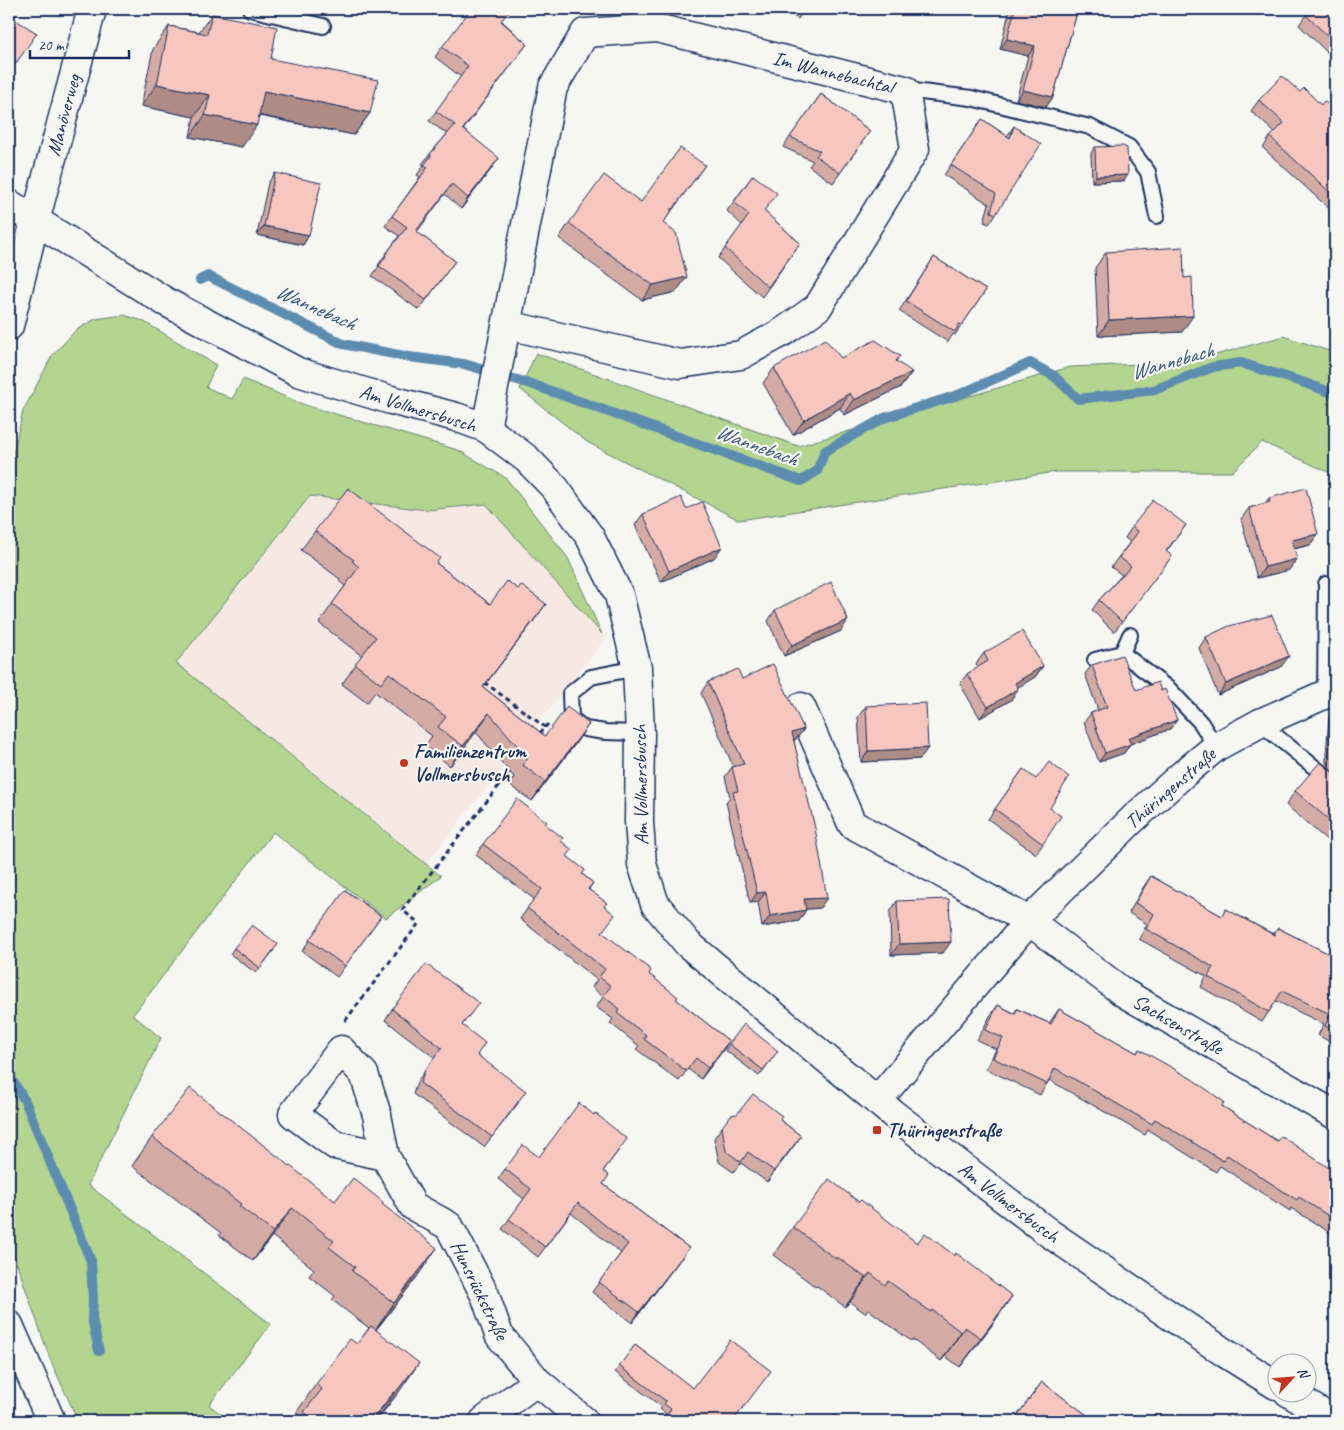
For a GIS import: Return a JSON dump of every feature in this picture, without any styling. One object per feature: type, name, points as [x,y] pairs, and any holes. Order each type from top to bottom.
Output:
[{"type":"street","name":"Manöverweg","points":[[9,326],[92,9]]},
{"type":"street","name":"Im Wannebachtal","points":[[486,428],[553,87],[585,33],[656,28],[905,90],[915,150],[818,307],[783,332],[741,355],[680,364],[505,338]]},
{"type":"street","name":"Am Vollmersbusch","points":[[9,204],[166,302],[298,372],[456,417],[486,428],[527,459],[554,488],[590,537],[619,595],[637,668],[640,733],[639,822],[642,864],[655,904],[688,944],[877,1101],[1049,1233],[1225,1353],[1266,1379]]},
{"type":"street","name":"Thüringenstraße","points":[[877,1101],[1029,921],[1133,819],[1216,747],[1260,723],[1330,692]]},
{"type":"street","points":[[801,707],[852,824],[1029,921]]},
{"type":"street","name":"Sachsenstraße","points":[[1029,921],[1124,992],[1335,1115]]},
{"type":"street","points":[[341,1050],[293,1114],[335,1145],[386,1156]]},
{"type":"street","name":"Hunsrückstraße","points":[[341,1050],[364,1074],[377,1115],[386,1156],[413,1206],[449,1226],[485,1295],[499,1335],[537,1381],[584,1421]]},
{"type":"street","points":[[9,1325],[51,1421]]},
{"type":"street","points":[[484,1421],[537,1381]]},
{"type":"street","points":[[1304,1402],[1334,1421]]},
{"type":"lane","points":[[250,9],[323,26]]},
{"type":"lane","points":[[905,90],[971,98],[1090,127],[1129,148],[1148,172],[1156,216]]},
{"type":"lane","points":[[1326,584],[1330,692]]},
{"type":"lane","points":[[1122,653],[1130,635]]},
{"type":"lane","points":[[1095,660],[1122,653]]},
{"type":"lane","points":[[1122,653],[1170,690],[1201,723],[1216,747]]},
{"type":"lane","points":[[637,668],[591,677],[570,694],[571,718],[585,729],[604,732],[640,733]]},
{"type":"lane","points":[[1260,723],[1335,784]]},
{"type":"path","points":[[478,678],[545,727]]},
{"type":"path","points":[[539,735],[570,694]]},
{"type":"path","points":[[341,1050],[342,1026],[420,923],[402,910],[515,765]]},
{"type":"shaded area","name":"Familienzentrum Vollmersbusch","points":[[310,496],[427,510],[486,504],[602,634],[609,634],[427,863],[176,663]]},
{"type":"green space","points":[[124,315],[143,321],[216,365],[206,387],[232,399],[243,379],[305,405],[458,450],[506,478],[568,558],[602,634],[486,504],[427,510],[310,496],[176,663],[441,876],[386,918],[273,832],[133,1015],[161,1038],[88,1185],[271,1324],[209,1405],[230,1421],[78,1421],[50,1359],[9,1241],[9,472],[23,411],[52,356],[76,330],[95,319]]},
{"type":"green space","points":[[1284,336],[1335,353],[1335,475],[1262,442],[1232,472],[1056,472],[739,520],[587,442],[520,389],[536,353],[798,446],[1070,367],[1190,362]]},
{"type":"building","points":[[471,9],[506,9],[509,11],[501,21],[527,44],[463,129],[499,158],[468,198],[452,184],[416,231],[455,261],[426,300],[379,266],[385,255],[407,227],[392,216],[428,167],[424,165],[431,156],[430,154],[455,125],[436,111],[468,66],[442,47]]},
{"type":"building","points":[[1015,9],[1078,9],[1053,97],[1023,90],[1035,46],[1007,39]]},
{"type":"building","points":[[1312,9],[1335,9],[1335,43],[1306,15]]},
{"type":"building","points":[[212,14],[277,27],[271,59],[378,80],[370,113],[264,91],[257,125],[205,115],[210,95],[157,84],[169,26],[207,34]]},
{"type":"building","points":[[9,16],[37,33],[10,72],[9,71]]},
{"type":"building","points":[[1282,76],[1300,92],[1304,88],[1321,105],[1324,101],[1335,111],[1335,197],[1270,137],[1284,123],[1259,100]]},
{"type":"building","points":[[821,94],[870,131],[840,173],[816,156],[820,151],[790,137]]},
{"type":"building","points":[[982,119],[1010,138],[1014,126],[1041,144],[996,214],[991,212],[996,194],[951,165]]},
{"type":"building","points":[[1123,146],[1127,148],[1128,175],[1096,176],[1095,147]]},
{"type":"building","points":[[680,148],[705,165],[673,209],[671,208],[671,212],[663,223],[676,233],[687,277],[653,285],[569,223],[604,175],[641,202]]},
{"type":"building","points":[[275,173],[321,183],[309,235],[264,226]]},
{"type":"building","points":[[753,175],[777,193],[764,211],[800,243],[768,287],[725,248],[749,215],[734,202]]},
{"type":"building","points":[[1183,247],[1184,278],[1192,277],[1193,316],[1109,320],[1106,252]]},
{"type":"building","points":[[934,257],[986,290],[962,325],[959,324],[955,332],[906,301]]},
{"type":"building","points":[[825,339],[841,358],[875,340],[900,356],[896,361],[912,372],[854,400],[850,393],[804,420],[774,368]]},
{"type":"building","points":[[348,488],[440,558],[436,563],[490,604],[507,581],[518,589],[521,585],[546,604],[483,687],[545,736],[567,707],[589,724],[545,782],[523,765],[528,758],[489,713],[463,746],[438,727],[446,717],[389,673],[381,684],[355,664],[376,637],[332,604],[359,567],[352,561],[354,560],[315,531]]},
{"type":"building","points":[[1306,488],[1318,534],[1292,540],[1297,559],[1265,567],[1249,508],[1270,502],[1269,498]]},
{"type":"building","points":[[681,497],[686,509],[702,502],[722,547],[669,571],[643,514]]},
{"type":"building","points":[[1153,500],[1186,525],[1166,551],[1172,556],[1122,622],[1099,600],[1131,566],[1119,557],[1138,532],[1132,527]]},
{"type":"building","points":[[831,582],[848,620],[792,645],[775,610]]},
{"type":"building","points":[[1272,615],[1289,656],[1226,684],[1206,637],[1229,626]]},
{"type":"building","points":[[1022,631],[1043,666],[1015,683],[1018,689],[988,707],[967,674],[988,661],[984,653]]},
{"type":"building","points":[[1122,655],[1136,690],[1158,682],[1161,691],[1165,689],[1177,720],[1128,738],[1131,744],[1105,753],[1091,713],[1107,707],[1092,665]]},
{"type":"building","points":[[773,664],[804,729],[792,733],[815,828],[827,898],[804,899],[806,910],[770,916],[766,892],[757,893],[733,792],[738,791],[732,767],[744,764],[708,682],[738,669],[742,679]]},
{"type":"building","points":[[926,703],[928,748],[868,751],[866,706]]},
{"type":"building","points":[[1049,762],[1069,777],[1050,808],[1061,816],[1043,844],[995,809],[1023,769],[1036,779]]},
{"type":"building","points":[[1320,762],[1335,774],[1335,825],[1295,791]]},
{"type":"building","points":[[517,799],[547,822],[545,824],[563,838],[561,841],[572,850],[567,856],[585,870],[582,874],[593,883],[588,889],[607,903],[604,906],[615,915],[602,932],[651,970],[649,974],[678,997],[676,999],[729,1041],[708,1068],[696,1058],[686,1071],[644,1039],[646,1035],[617,1013],[620,1009],[603,996],[611,986],[599,977],[605,969],[527,908],[542,889],[483,844]]},
{"type":"building","points":[[1151,876],[1222,916],[1226,909],[1274,935],[1278,928],[1335,957],[1335,1031],[1325,1026],[1330,1014],[1282,991],[1269,1012],[1208,977],[1213,967],[1146,929],[1154,914],[1135,903]]},
{"type":"building","points":[[345,890],[381,916],[345,966],[309,940]]},
{"type":"building","points":[[949,899],[951,942],[899,944],[897,901]]},
{"type":"building","points":[[252,925],[278,944],[260,968],[234,948]]},
{"type":"building","points":[[426,964],[479,1003],[462,1025],[485,1043],[477,1055],[526,1091],[492,1137],[420,1083],[425,1070],[442,1048],[392,1009]]},
{"type":"building","points":[[998,1005],[1015,1014],[1017,1009],[1051,1024],[1059,1009],[1137,1053],[1139,1049],[1192,1079],[1224,1102],[1222,1106],[1277,1141],[1281,1136],[1335,1172],[1335,1220],[1299,1197],[1297,1200],[1227,1155],[1223,1161],[1155,1119],[1152,1124],[1055,1068],[1047,1084],[993,1058],[1003,1038],[985,1030]]},
{"type":"building","points":[[744,1024],[778,1051],[763,1070],[729,1044]]},
{"type":"building","points":[[190,1088],[335,1201],[353,1178],[437,1248],[394,1303],[352,1271],[355,1267],[329,1247],[334,1241],[292,1208],[273,1232],[239,1206],[241,1204],[152,1137]]},
{"type":"building","points":[[753,1094],[782,1116],[780,1120],[801,1136],[774,1171],[748,1152],[741,1162],[726,1151],[722,1127],[731,1115],[737,1114]]},
{"type":"building","points":[[579,1103],[594,1115],[595,1113],[627,1139],[603,1171],[609,1175],[603,1184],[689,1248],[639,1312],[599,1282],[628,1244],[578,1203],[545,1247],[509,1219],[531,1189],[505,1169],[523,1145],[539,1157]]},
{"type":"building","points":[[829,1179],[859,1202],[861,1200],[917,1243],[925,1233],[955,1256],[956,1253],[1012,1296],[981,1338],[965,1327],[961,1332],[888,1281],[885,1285],[870,1273],[866,1278],[837,1257],[836,1259],[793,1227]]},
{"type":"building","points":[[371,1326],[419,1363],[371,1421],[315,1421],[304,1412],[322,1389],[316,1384],[350,1339],[357,1344]]},
{"type":"building","points":[[730,1340],[771,1371],[733,1421],[661,1421],[671,1409],[664,1404],[666,1401],[619,1366],[635,1345],[693,1388]]},
{"type":"building","points":[[1042,1382],[1095,1421],[1016,1421],[1018,1418],[1016,1417]]},
{"type":"building","points":[[834,1415],[842,1421],[829,1421]]},
{"type":"waterway","name":"Wannebach","points":[[200,280],[208,276],[343,344],[409,357],[464,364],[531,384],[801,481],[817,471],[825,451],[884,418],[958,395],[1030,363],[1054,376],[1078,399],[1154,390],[1213,367],[1241,363],[1335,394]]},
{"type":"waterway","points":[[9,1075],[25,1101],[91,1261],[92,1318],[99,1351]]},
{"type":"place","name":"Familienzentrum Vollmersbusch","points":[[404,763]]},
{"type":"place","name":"Thüringenstraße","points":[[877,1130]]}]
